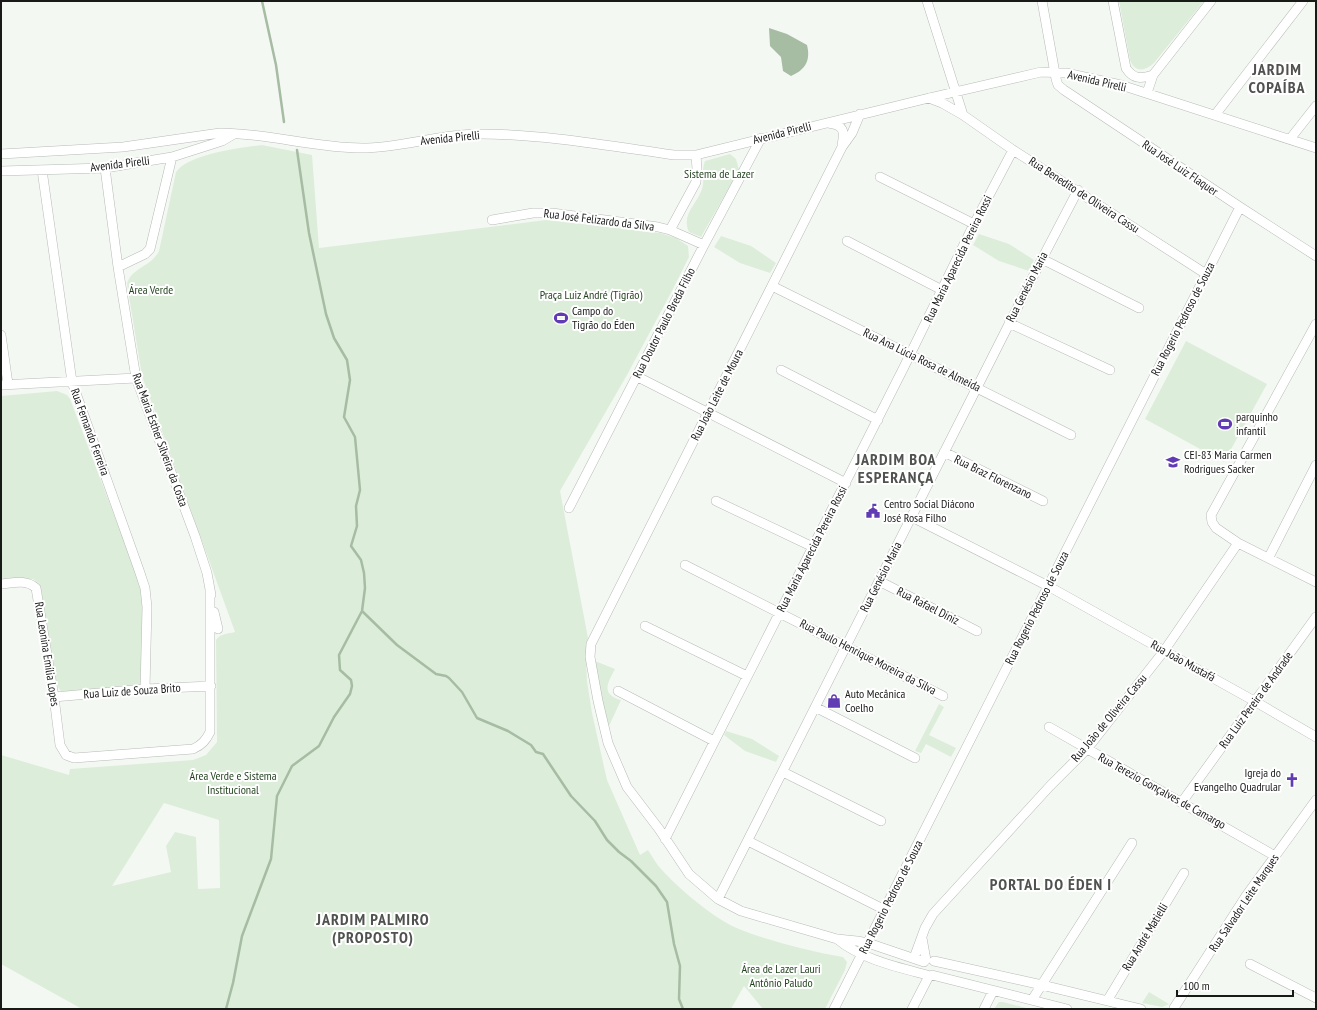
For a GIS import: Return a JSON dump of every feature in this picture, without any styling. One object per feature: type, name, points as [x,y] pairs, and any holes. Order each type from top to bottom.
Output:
[{"type":"street","points":[[927,1],[950,74],[953,92],[961,114]]},
{"type":"street","name":"Rua José Luiz Flaquer","points":[[1042,1],[1054,72],[1058,85],[1316,256]]},
{"type":"street","points":[[1113,1],[1126,68],[1130,74],[1136,77],[1144,78],[1153,75]]},
{"type":"street","points":[[1147,93],[1153,75],[1211,1]]},
{"type":"street","points":[[1215,115],[1304,1]]},
{"type":"street","points":[[1121,85],[1126,68]]},
{"type":"street","name":"Avenida Pirelli","points":[[1,154],[123,147],[208,135],[235,133],[306,143],[362,148],[477,134],[519,135],[674,155],[696,155],[860,114],[1041,72],[1054,72],[1121,85],[1316,148]]},
{"type":"street","name":"Rua Benedito de Oliveira Cassu","points":[[929,98],[936,99],[961,114],[1013,150],[1078,190],[1206,274]]},
{"type":"street","points":[[1290,139],[1316,106]]},
{"type":"street","name":"Rua João Leite de Moura","points":[[659,829],[627,787],[608,743],[590,657],[591,644],[842,147],[852,133],[860,114]]},
{"type":"street","name":"Rua João Leite de Moura","points":[[827,122],[839,125],[843,129],[844,134],[842,147]]},
{"type":"street","name":"Avenida Pirelli","points":[[1,171],[105,168],[172,156],[222,141],[235,133]]},
{"type":"street","name":"Rua Doutor Paulo Breda Filho","points":[[569,508],[636,376],[761,138]]},
{"type":"street","name":"Rua Maria Aparecida Pereira Rossi","points":[[666,839],[714,741],[878,420],[974,224],[1013,150]]},
{"type":"street","points":[[670,230],[696,182],[696,155]]},
{"type":"street","points":[[118,267],[145,254],[150,249],[172,156]]},
{"type":"street","name":"Rua Maria Esther Silveira da Costa","points":[[105,168],[118,267],[136,378],[196,536],[207,573],[218,629]]},
{"type":"street","name":"Rua Fernando Ferreira","points":[[42,170],[72,382],[145,588],[147,607],[145,689]]},
{"type":"street","points":[[880,177],[974,224]]},
{"type":"street","name":"Rua Genésio Maria","points":[[718,899],[1078,190]]},
{"type":"street","name":"Rua Rogerio Pedroso de Souza","points":[[834,1009],[1240,207]]},
{"type":"street","name":"Rua José Felizardo da Silva","points":[[492,220],[533,213],[552,213],[658,227],[670,230],[704,245]]},
{"type":"street","points":[[847,241],[942,290]]},
{"type":"street","points":[[1042,259],[1139,308]]},
{"type":"street","name":"Rua Ana Lúcia Rosa de Almeida","points":[[772,286],[1071,434]]},
{"type":"street","points":[[1010,322],[1110,370]]},
{"type":"street","points":[[1316,324],[1211,515],[1212,522],[1216,528],[1238,543],[1316,582]]},
{"type":"street","points":[[1,335],[5,385],[136,378]]},
{"type":"street","points":[[781,370],[878,420]]},
{"type":"street","points":[[636,376],[846,483]]},
{"type":"street","name":"Rua Braz Florenzano","points":[[944,452],[1043,501]]},
{"type":"street","points":[[1268,558],[1316,465]]},
{"type":"street","points":[[716,501],[813,548]]},
{"type":"street","name":"Rua João Mustafá","points":[[912,517],[1048,586],[1316,737]]},
{"type":"street","name":"Rua João de Oliveira Cassu","points":[[914,958],[925,928],[933,914],[1050,786],[1087,749],[1164,651],[1238,543]]},
{"type":"street","name":"Rua Paulo Henrique Moreira da Silva","points":[[685,565],[943,696]]},
{"type":"street","name":"Rua Rafael Diniz","points":[[879,581],[977,631]]},
{"type":"street","name":"Rua Leonina Emília Lopes","points":[[1,584],[25,582],[36,588],[54,697],[60,745],[66,755]]},
{"type":"street","name":"Rua Maria Esther Silveira da Costa","points":[[66,755],[74,758],[193,749],[201,745],[206,740],[210,732],[210,590]]},
{"type":"street","name":"Rua Luiz Pereira de Andrade","points":[[1182,802],[1256,702],[1316,617]]},
{"type":"street","points":[[646,626],[747,676]]},
{"type":"street","name":"Rua Luiz de Souza Brito","points":[[54,697],[145,689],[211,686]]},
{"type":"street","points":[[618,691],[714,741]]},
{"type":"street","points":[[816,707],[915,758]]},
{"type":"street","name":"Rua Terezio Gonçalves de Camargo","points":[[1049,727],[1275,856]]},
{"type":"street","points":[[783,772],[881,821]]},
{"type":"street","name":"Rua Salvador Leite Marques","points":[[1173,1009],[1246,896],[1316,800]]},
{"type":"street","points":[[676,819],[659,829],[689,874],[718,899],[741,911],[837,939],[868,943],[914,958],[1042,985],[1141,1009]]},
{"type":"street","points":[[748,841],[885,910]]},
{"type":"street","points":[[1032,1000],[1132,843]]},
{"type":"street","name":"Rua André Matielli","points":[[1106,1001],[1184,873]]},
{"type":"street","points":[[922,938],[928,961]]},
{"type":"street","points":[[837,939],[851,949],[862,954],[929,975],[1067,1009]]},
{"type":"street","points":[[928,961],[922,969],[929,975]]},
{"type":"street","points":[[912,1009],[929,975],[937,970],[937,965],[928,961]]},
{"type":"street","points":[[1250,964],[1316,998]]},
{"type":"street","points":[[984,1009],[993,991]]},
{"type":"green space","points":[[1119,1],[1204,1],[1154,63],[1147,68],[1137,69],[1130,60]]},
{"type":"green space","points":[[262,145],[312,155],[319,248],[546,220],[660,233],[676,238],[688,246],[689,257],[673,289],[627,375],[560,491],[588,638],[586,659],[587,681],[592,713],[607,780],[640,855],[648,850],[656,863],[669,878],[698,903],[730,925],[777,942],[843,957],[847,962],[845,970],[825,1009],[763,1009],[744,986],[731,1009],[82,1009],[1,964],[1,755],[69,775],[70,769],[193,760],[206,755],[217,742],[216,640],[222,635],[235,632],[142,376],[127,284],[133,274],[151,261],[159,251],[176,172],[192,160],[203,156],[216,152]],"holes":[[[164,803],[219,820],[220,888],[198,889],[196,837],[175,832],[166,846],[171,872],[112,886]]]},
{"type":"green space","name":"Sistema de Lazer","points":[[730,154],[736,159],[739,170],[701,237],[689,232],[687,226],[688,215],[702,189],[703,168],[705,161]]},
{"type":"green space","points":[[979,234],[1009,244],[1034,260],[1029,271],[999,261],[973,245]]},
{"type":"green space","points":[[721,236],[751,246],[776,263],[770,273],[740,263],[714,247]]},
{"type":"green space","points":[[1186,341],[1267,384],[1224,462],[1145,419]]},
{"type":"green space","points":[[57,391],[67,395],[70,399],[141,586],[143,679],[140,685],[63,692],[60,690],[57,685],[40,584],[33,579],[1,580],[1,396]]},
{"type":"green space","points":[[595,661],[615,669],[608,684],[608,692],[610,695],[621,700],[609,726],[602,700]]},
{"type":"green space","points":[[939,704],[944,707],[929,735],[956,748],[951,757],[926,744],[921,753],[915,751]]},
{"type":"green space","points":[[726,731],[752,739],[779,756],[776,762],[745,751],[724,735]]},
{"type":"green space","points":[[1149,992],[1169,1004],[1162,1007],[1142,1003]]},
{"type":"green space","points":[[999,1002],[1003,1002],[1030,1009],[994,1009]]},
{"type":"shaded area","points":[[769,28],[787,34],[807,45],[808,56],[806,64],[796,74],[791,76],[783,71],[781,57],[770,46]]},
{"type":"waterway","points":[[262,1],[276,65],[284,122]]},
{"type":"waterway","points":[[226,1009],[233,983],[242,936],[271,859],[277,796],[292,766],[319,746],[334,717],[350,694],[352,686],[351,680],[340,670],[339,655],[362,611],[365,588],[361,560],[351,546],[357,526],[356,506],[360,490],[355,437],[344,417],[350,380],[347,360],[334,338],[326,314],[309,233],[297,150]]},
{"type":"waterway","points":[[362,611],[397,645],[436,674],[449,678],[462,692],[477,718],[508,731],[531,745],[536,752],[543,754],[571,796],[595,821],[607,840],[656,886],[667,902],[674,944],[680,966],[679,999],[683,1009]]},
{"type":"place","name":"Campo do Tigrão do Éden","points":[[561,318]]},
{"type":"place","name":"parquinho infantil","points":[[1225,424]]},
{"type":"place","name":"CEI-83 Maria Carmen Rodrigues Sacker","points":[[1173,462]]},
{"type":"place","name":"Centro Social Diácono José Rosa Filho","points":[[873,511]]},
{"type":"place","name":"Auto Mecânica Coelho","points":[[834,701]]},
{"type":"place","name":"Igreja do Evangelho Quadrular","points":[[1292,780]]},
{"type":"district","name":"JARDIM COPAÍBA","points":[[1277,78]]},
{"type":"district","name":"JARDIM BOA ESPERANÇA","points":[[896,468]]},
{"type":"district","name":"PORTAL DO ÉDEN I","points":[[1051,884]]},
{"type":"district","name":"JARDIM PALMIRO (PROPOSTO)","points":[[373,928]]},
{"type":"park label","name":"Área Verde","points":[[151,290]]},
{"type":"park label","name":"Praça Luiz André (Tigrão)","points":[[591,295]]},
{"type":"park label","name":"Área Verde e Sistema Institucional","points":[[233,783]]},
{"type":"park label","name":"Área de Lazer Lauri Antônio Paludo","points":[[781,976]]}]
